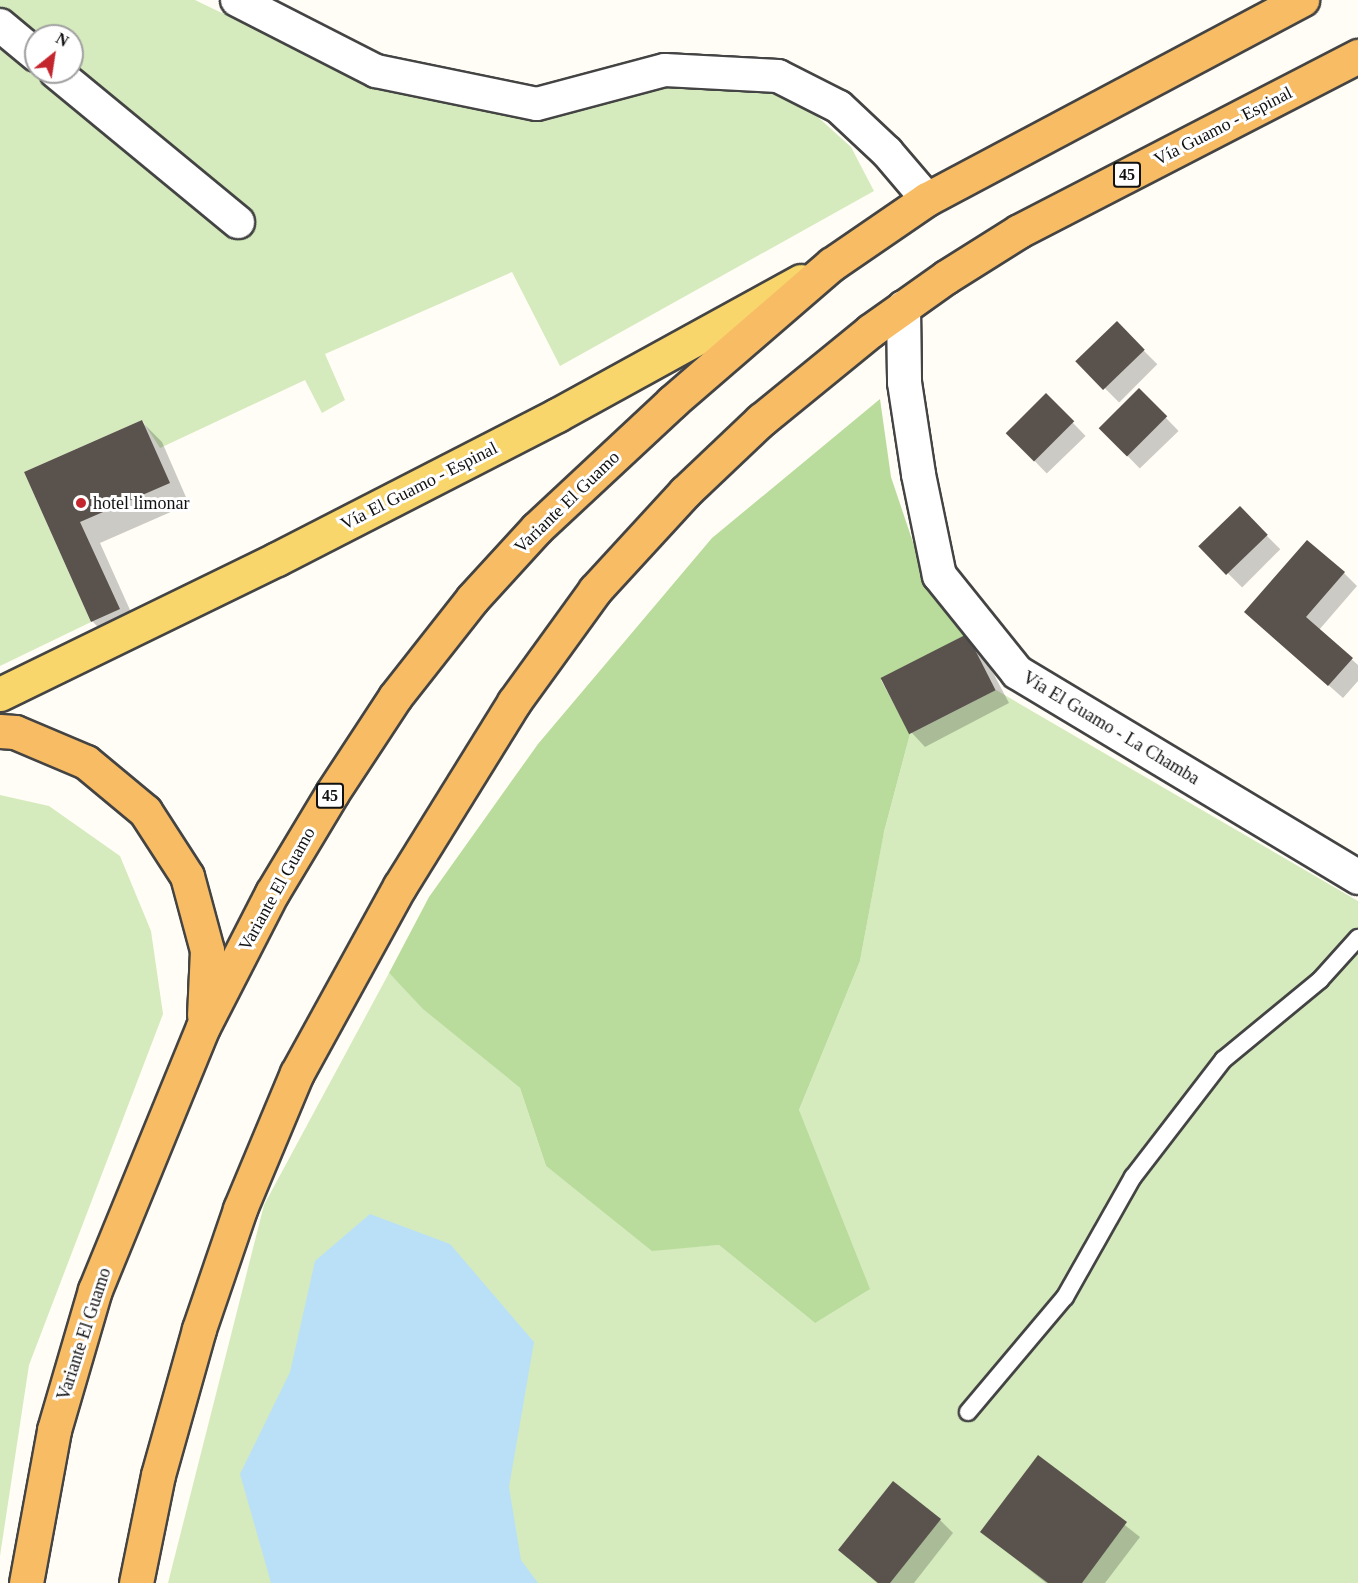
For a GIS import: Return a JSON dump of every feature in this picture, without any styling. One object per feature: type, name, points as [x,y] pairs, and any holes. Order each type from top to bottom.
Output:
[{"type":"highway","name":"45","points":[[927,199],[1302,0]]},
{"type":"highway","name":"Vía Guamo - Espinal","points":[[903,307],[1019,231],[1358,56]]},
{"type":"highway","name":"Variante El Guamo","points":[[26,1583],[54,1430],[95,1290],[203,1027],[272,893],[332,793],[395,698],[472,599],[537,528],[768,317],[832,264],[927,199]]},
{"type":"highway","name":"45","points":[[136,1583],[164,1452],[199,1329],[240,1209],[297,1073],[400,886],[514,702],[595,590],[685,492],[761,420],[903,307]]},
{"type":"highway","points":[[0,731],[15,732],[86,762],[145,811],[187,876],[207,950],[203,1027]]},
{"type":"main road","name":"Vía El Guamo - Espinal","points":[[0,694],[276,560],[536,426],[832,264]]},
{"type":"street","points":[[237,0],[376,71],[537,104],[665,70],[778,76],[839,107],[887,152],[927,199]]},
{"type":"street","points":[[0,25],[24,45]]},
{"type":"street","points":[[71,84],[238,222]]},
{"type":"street","name":"Vía El Guamo - La Chamba","points":[[903,307],[904,382],[918,474],[939,575],[1017,672],[1358,877]]},
{"type":"lane","points":[[968,1412],[1065,1297],[1133,1177],[1223,1060],[1320,980],[1358,938]]},
{"type":"green space","points":[[0,0],[195,0],[367,83],[541,118],[685,78],[790,92],[851,147],[874,191],[560,366],[512,272],[325,354],[345,400],[322,413],[305,380],[160,448],[142,420],[24,472],[91,622],[0,666]]},
{"type":"green space","points":[[880,399],[891,477],[925,578],[967,634],[881,680],[910,734],[884,832],[860,961],[799,1110],[870,1289],[815,1323],[719,1245],[652,1251],[546,1166],[520,1088],[423,1009],[389,973],[429,897],[538,744],[712,538]]},
{"type":"green space","points":[[996,690],[1358,901],[1358,1583],[168,1583],[264,1205],[389,973],[424,1009],[520,1088],[546,1166],[652,1250],[719,1245],[815,1323],[799,1110],[860,961],[883,836],[910,734]]},
{"type":"green space","points":[[0,795],[49,806],[120,856],[151,931],[163,1014],[29,1365],[0,1556]]},
{"type":"water","points":[[370,1214],[450,1244],[534,1342],[509,1487],[521,1560],[538,1583],[271,1583],[240,1474],[290,1372],[315,1261]]},
{"type":"building","points":[[1117,321],[1145,350],[1103,390],[1075,361]]},
{"type":"building","points":[[1139,388],[1167,416],[1127,457],[1099,428]]},
{"type":"building","points":[[1046,393],[1074,421],[1034,462],[1006,433]]},
{"type":"building","name":"hotel limonar","points":[[142,420],[170,483],[80,522],[120,609],[91,622],[24,472]]},
{"type":"building","points":[[1240,506],[1268,535],[1226,575],[1198,546]]},
{"type":"building","points":[[1307,540],[1345,572],[1306,617],[1353,658],[1328,686],[1244,612]]},
{"type":"building","points":[[967,634],[996,690],[909,734],[881,678]]},
{"type":"building","points":[[1038,1455],[1127,1522],[1082,1583],[1048,1583],[980,1532]]},
{"type":"building","points":[[893,1481],[941,1519],[890,1583],[878,1583],[838,1550]]},
{"type":"place","name":"hotel limonar","points":[[81,503]]}]
